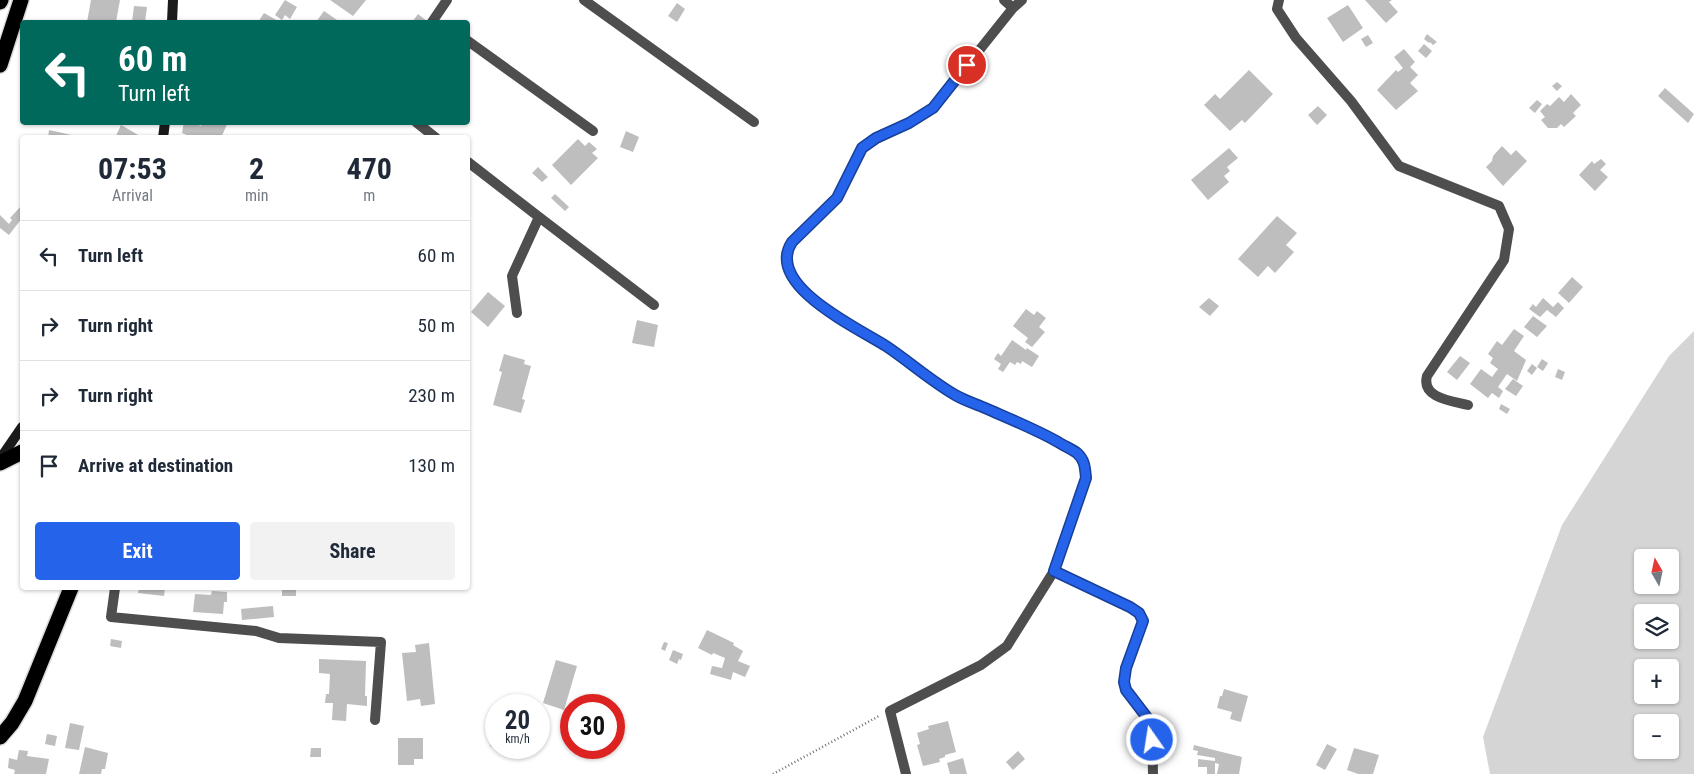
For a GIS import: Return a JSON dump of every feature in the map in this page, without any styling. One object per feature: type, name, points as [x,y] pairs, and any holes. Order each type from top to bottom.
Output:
[{"type":"highway","points":[[0,65],[21,0]]},
{"type":"highway","points":[[0,463],[20,453]]},
{"type":"highway","points":[[0,737],[12,723],[26,700],[70,590]]},
{"type":"street","points":[[172,20],[173,0]]},
{"type":"street","points":[[437,20],[447,0]]},
{"type":"street","points":[[584,0],[754,122]]},
{"type":"street","points":[[1004,0],[1013,8]]},
{"type":"street","points":[[906,774],[890,711],[981,665],[1007,646],[1054,571],[1086,478],[1085,464],[1077,453],[1041,432],[958,396],[886,347],[827,311],[794,280],[786,259],[787,249],[837,198],[862,148],[876,138],[909,123],[933,108],[1013,8],[1022,0]]},
{"type":"street","points":[[1279,0],[1277,9],[1296,38],[1351,101],[1399,166],[1499,206],[1509,229],[1504,260],[1426,380],[1428,389],[1434,395],[1468,405]]},
{"type":"street","points":[[470,42],[593,131]]},
{"type":"street","points":[[420,125],[432,135]]},
{"type":"street","points":[[470,164],[654,305]]},
{"type":"street","points":[[518,313],[512,276],[539,217]]},
{"type":"street","points":[[0,458],[20,430]]},
{"type":"street","points":[[1054,571],[1130,607],[1139,613],[1143,621],[1126,668],[1124,682],[1126,690],[1152,724],[1153,774]]},
{"type":"street","points":[[114,590],[111,617],[256,630],[279,638],[381,642],[375,720]]},
{"type":"path","points":[[773,774],[890,711]]},
{"type":"shaded area","points":[[1694,331],[1694,774],[1490,774],[1483,737],[1562,525],[1669,356]]},
{"type":"building","points":[[91,0],[120,0],[116,20],[87,20]]},
{"type":"building","points":[[285,0],[297,7],[290,19],[285,15],[282,20],[275,15]]},
{"type":"building","points":[[330,0],[366,0],[353,16]]},
{"type":"building","points":[[1365,0],[1392,0],[1389,2],[1398,12],[1386,23]]},
{"type":"building","points":[[677,3],[685,9],[677,22],[668,16]]},
{"type":"building","points":[[1348,5],[1363,28],[1343,42],[1327,18]]},
{"type":"building","points":[[134,6],[147,7],[145,20],[132,20]]},
{"type":"building","points":[[324,11],[337,20],[317,20]]},
{"type":"building","points":[[264,13],[276,20],[259,20]]},
{"type":"building","points":[[418,14],[426,20],[414,20]]},
{"type":"building","points":[[1427,34],[1437,42],[1433,45],[1424,39]]},
{"type":"building","points":[[1368,35],[1373,43],[1366,47],[1361,39]]},
{"type":"building","points":[[1424,44],[1432,51],[1426,58],[1418,51]]},
{"type":"building","points":[[1404,49],[1415,62],[1410,67],[1418,75],[1410,83],[1418,91],[1396,110],[1377,90],[1396,70],[1398,72],[1403,68],[1394,57]]},
{"type":"building","points":[[1249,70],[1273,94],[1245,123],[1242,120],[1230,131],[1204,105],[1215,94],[1220,99]]},
{"type":"building","points":[[1557,82],[1562,86],[1557,91],[1552,86]]},
{"type":"building","points":[[1665,88],[1694,114],[1688,123],[1658,96]]},
{"type":"building","points":[[1571,94],[1581,105],[1573,113],[1576,116],[1564,127],[1561,124],[1557,128],[1548,128],[1541,120],[1545,117],[1540,111],[1547,104],[1550,106],[1559,97],[1564,102]]},
{"type":"building","points":[[1537,100],[1542,104],[1535,113],[1529,108]]},
{"type":"building","points":[[1318,106],[1327,115],[1317,125],[1308,115]]},
{"type":"building","points":[[121,125],[138,135],[116,135]]},
{"type":"building","points":[[183,125],[227,125],[222,135],[187,135],[182,133]]},
{"type":"building","points":[[49,130],[72,135],[48,135]]},
{"type":"building","points":[[626,131],[639,137],[633,152],[620,147]]},
{"type":"building","points":[[578,139],[585,146],[589,142],[597,149],[592,153],[598,158],[571,185],[552,165]]},
{"type":"building","points":[[1502,146],[1511,155],[1516,150],[1527,161],[1503,186],[1486,167]]},
{"type":"building","points":[[1229,148],[1238,158],[1227,167],[1230,171],[1224,176],[1229,182],[1208,200],[1191,180]]},
{"type":"building","points":[[1601,159],[1606,164],[1600,170],[1608,177],[1595,191],[1579,175],[1592,161],[1594,164]]},
{"type":"building","points":[[538,167],[548,177],[542,182],[532,173]]},
{"type":"building","points":[[555,194],[569,207],[565,211],[551,198]]},
{"type":"building","points":[[20,207],[20,221],[9,235],[0,228],[0,215],[9,224],[12,220],[10,218]]},
{"type":"building","points":[[1277,216],[1297,233],[1286,245],[1294,252],[1275,273],[1268,266],[1258,277],[1238,259]]},
{"type":"building","points":[[1572,277],[1583,287],[1569,303],[1558,293]]},
{"type":"building","points":[[488,292],[505,306],[488,327],[471,312]]},
{"type":"building","points":[[1209,298],[1219,306],[1210,316],[1199,307]]},
{"type":"building","points":[[1543,298],[1553,307],[1558,302],[1564,308],[1556,317],[1547,310],[1540,317],[1529,309],[1533,304],[1536,307]]},
{"type":"building","points":[[1026,309],[1034,315],[1037,311],[1046,318],[1039,327],[1045,332],[1032,347],[1025,342],[1028,338],[1013,326]]},
{"type":"building","points":[[1533,316],[1547,326],[1537,337],[1524,327]]},
{"type":"building","points":[[637,320],[658,325],[654,347],[632,343]]},
{"type":"building","points":[[1514,329],[1524,336],[1514,351],[1526,360],[1517,381],[1507,374],[1498,387],[1503,391],[1499,398],[1492,393],[1488,398],[1470,384],[1481,369],[1492,377],[1498,369],[1490,363],[1493,358],[1488,354],[1497,341],[1502,345]]},
{"type":"building","points":[[1012,340],[1039,356],[1032,367],[1022,361],[1021,364],[1017,362],[1015,365],[1010,362],[1003,372],[998,369],[1001,364],[994,359],[998,353],[1001,356]]},
{"type":"building","points":[[504,354],[525,360],[524,364],[531,366],[522,399],[525,400],[521,413],[493,405],[502,372],[499,371]]},
{"type":"building","points":[[1460,356],[1470,363],[1457,380],[1447,372]]},
{"type":"building","points":[[1542,359],[1548,363],[1543,371],[1537,367]]},
{"type":"building","points":[[1532,364],[1537,368],[1532,375],[1527,371]]},
{"type":"building","points":[[1558,369],[1565,372],[1562,380],[1555,377]]},
{"type":"building","points":[[1513,379],[1523,386],[1516,396],[1505,389]]},
{"type":"building","points":[[1501,404],[1510,409],[1507,414],[1499,409]]},
{"type":"building","points":[[139,590],[165,590],[164,596],[138,593]]},
{"type":"building","points":[[282,590],[296,590],[296,596],[282,596]]},
{"type":"building","points":[[212,591],[227,592],[227,602],[224,602],[223,614],[193,612],[195,594],[211,595]]},
{"type":"building","points":[[273,606],[274,617],[242,620],[241,609]]},
{"type":"building","points":[[707,630],[734,643],[733,645],[743,651],[738,661],[750,666],[745,677],[733,672],[731,680],[710,674],[712,666],[722,668],[725,658],[713,653],[712,655],[698,648]]},
{"type":"building","points":[[111,639],[122,641],[121,648],[110,646]]},
{"type":"building","points":[[664,642],[668,643],[665,651],[661,649]]},
{"type":"building","points":[[429,643],[435,704],[421,706],[420,699],[407,701],[402,653],[416,652],[415,645]]},
{"type":"building","points":[[673,650],[683,654],[677,664],[669,660]]},
{"type":"building","points":[[319,659],[366,661],[365,696],[367,696],[367,706],[347,704],[346,721],[332,720],[333,703],[325,703],[326,694],[329,694],[330,674],[319,673]]},
{"type":"building","points":[[556,660],[577,666],[569,694],[560,694],[560,709],[550,705],[550,694],[546,694]]},
{"type":"building","points":[[1224,689],[1248,696],[1241,722],[1230,719],[1232,712],[1217,708]]},
{"type":"building","points":[[948,721],[956,752],[945,755],[945,757],[939,759],[940,762],[923,766],[917,745],[920,744],[917,733],[929,729],[928,726]]},
{"type":"building","points":[[70,723],[84,726],[79,750],[65,748]]},
{"type":"building","points":[[47,734],[57,736],[55,746],[45,744]]},
{"type":"building","points":[[398,738],[423,738],[423,759],[414,759],[414,765],[398,765]]},
{"type":"building","points":[[1327,744],[1337,749],[1325,770],[1316,765]]},
{"type":"building","points":[[1194,745],[1242,757],[1239,774],[1217,774],[1219,764],[1215,763],[1215,774],[1207,774],[1207,767],[1198,767],[1198,759],[1215,761],[1215,758],[1197,755],[1198,751],[1193,750]]},
{"type":"building","points":[[85,747],[108,753],[105,769],[102,769],[101,774],[79,774]]},
{"type":"building","points":[[311,748],[321,748],[321,757],[310,757]]},
{"type":"building","points":[[1354,748],[1379,755],[1373,774],[1358,774],[1347,770]]},
{"type":"building","points":[[19,750],[28,751],[27,756],[49,759],[46,774],[14,774],[15,770],[8,768],[9,758],[17,760]]},
{"type":"building","points":[[1018,751],[1025,759],[1013,770],[1006,762]]},
{"type":"building","points":[[963,758],[967,774],[950,774],[947,763]]},
{"type":"route","points":[[967,65],[933,108],[909,123],[876,138],[862,148],[837,198],[787,249],[786,259],[789,271],[794,280],[807,294],[827,311],[886,347],[958,396],[1041,432],[1077,453],[1085,464],[1086,478],[1054,571],[1139,613],[1143,621],[1126,668],[1124,682],[1126,690],[1152,724],[1152,740]]}]
